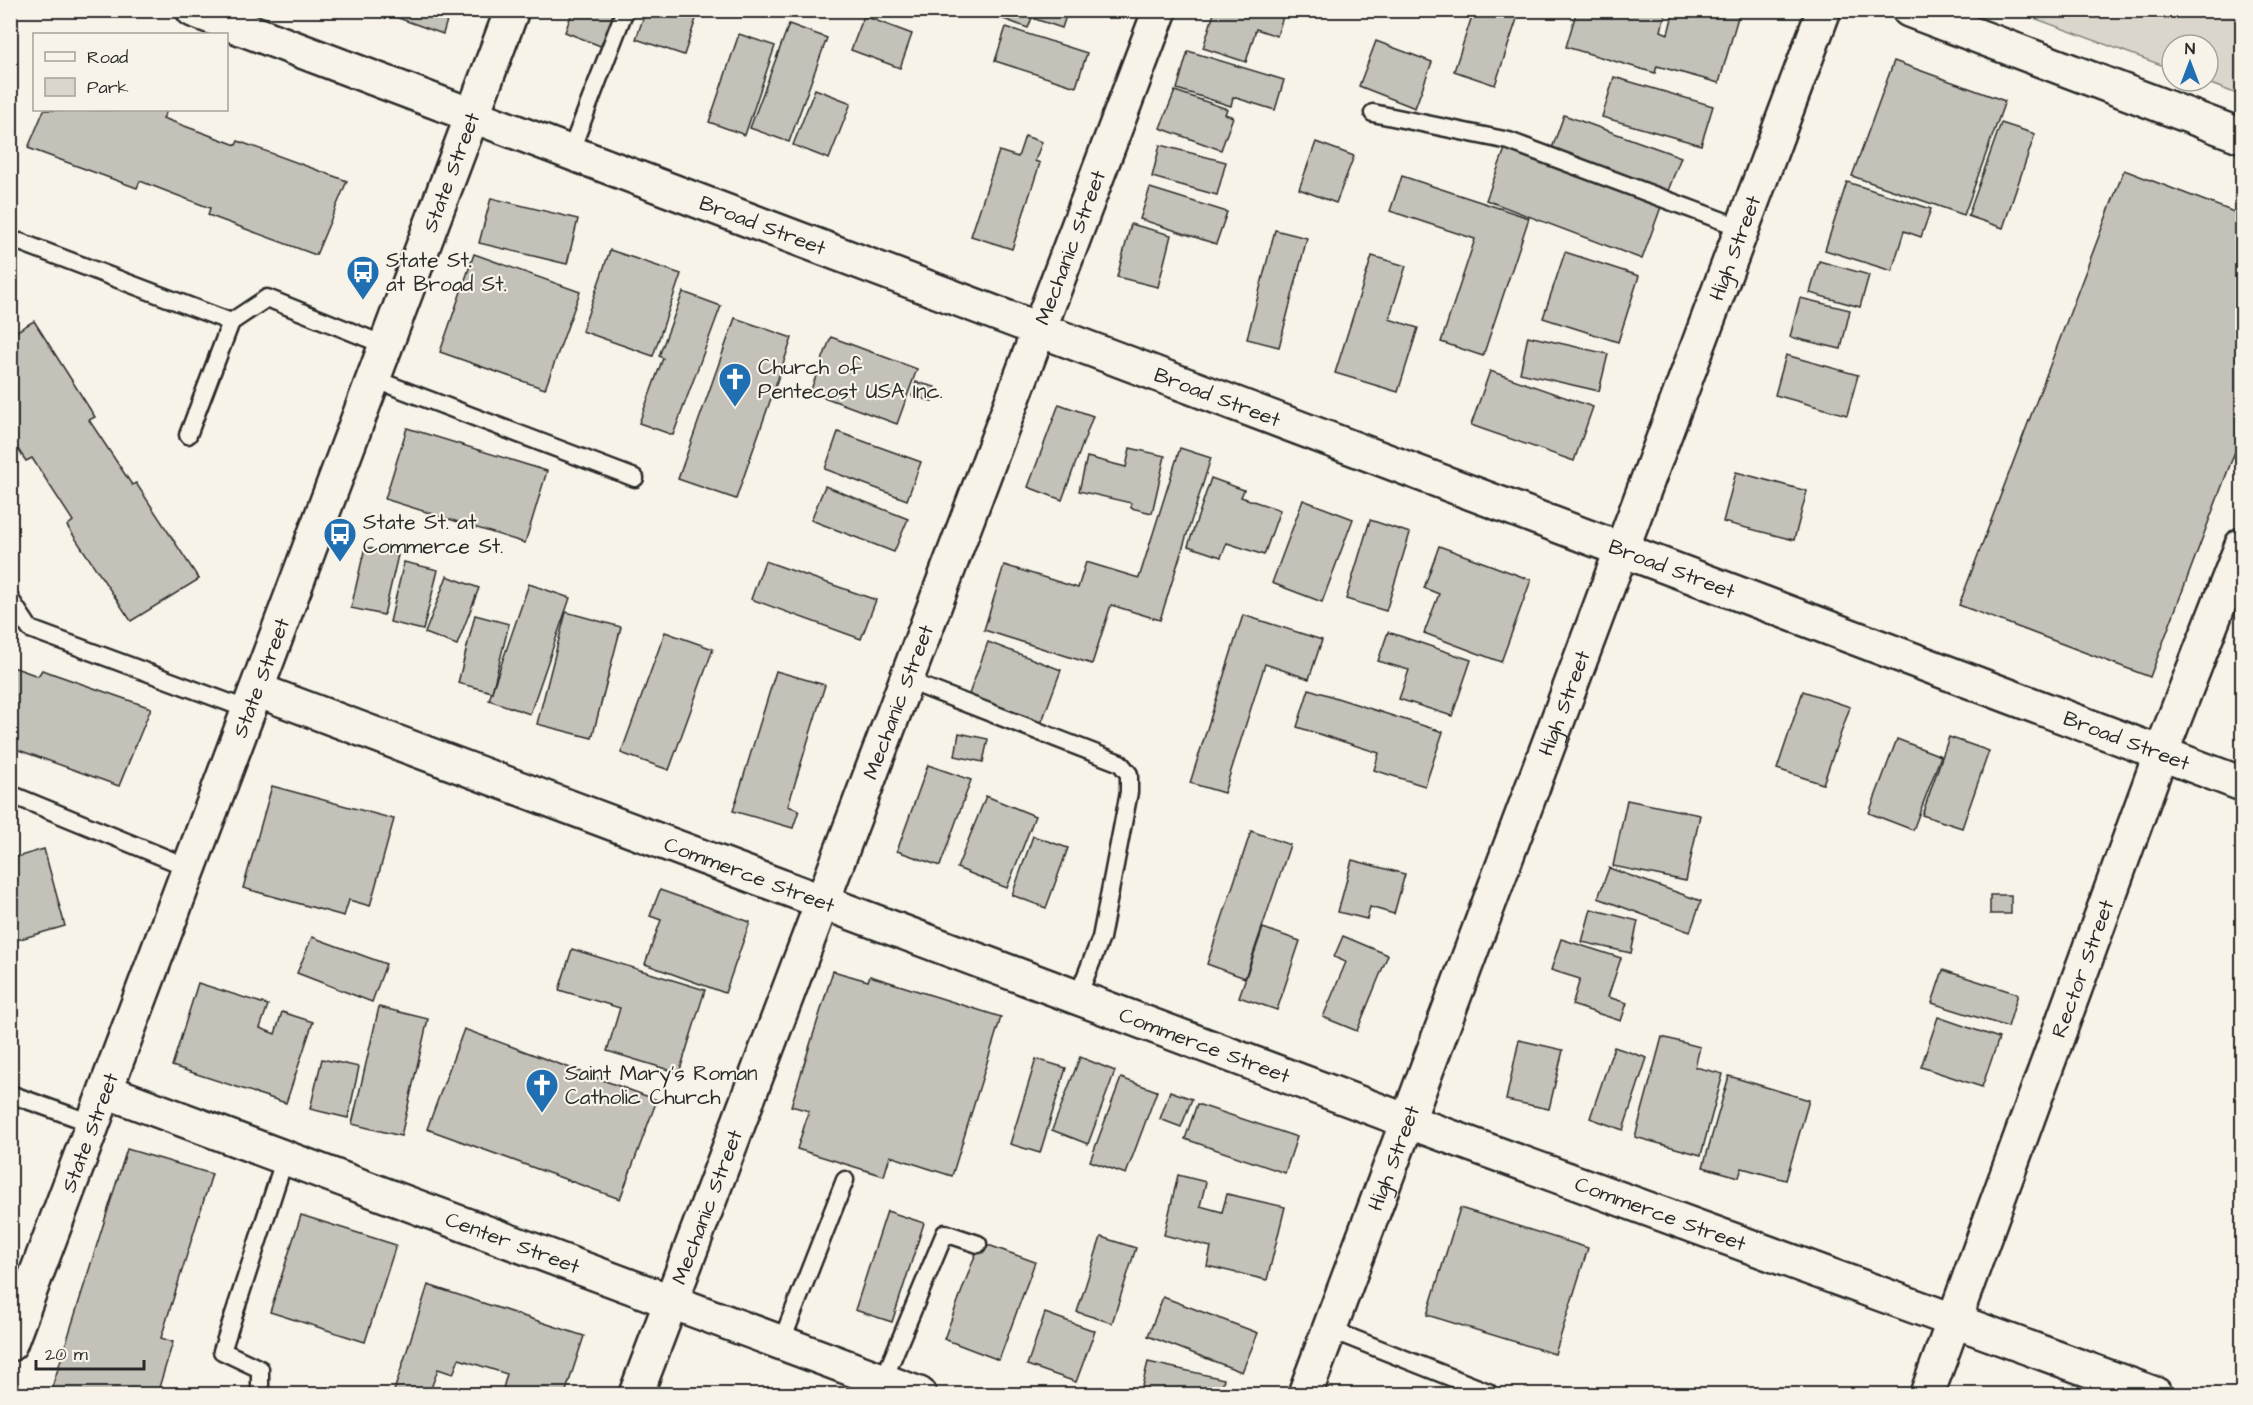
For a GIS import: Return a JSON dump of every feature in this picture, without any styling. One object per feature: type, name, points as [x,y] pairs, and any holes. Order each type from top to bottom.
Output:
[{"type":"street","name":"Broad Street","points":[[193,10],[2242,784]]},
{"type":"street","name":"State Street","points":[[10,1344],[512,10]]},
{"type":"street","name":"Mechanic Street","points":[[636,1395],[1160,10]]},
{"type":"street","name":"High Street","points":[[1305,1395],[1824,10]]},
{"type":"street","points":[[1910,10],[2242,136]]},
{"type":"street","name":"Rector Street","points":[[1927,1395],[2161,753],[2242,545]]},
{"type":"street","name":"Commerce Street","points":[[253,700],[822,902],[1407,1121],[2155,1395]]},
{"type":"street","name":"Center Street","points":[[106,1091],[919,1395]]},
{"type":"lane","points":[[570,153],[626,10]]},
{"type":"lane","points":[[1374,113],[1509,141],[1742,228]]},
{"type":"lane","points":[[20,242],[231,322]]},
{"type":"lane","points":[[188,435],[231,322],[267,298],[387,346]]},
{"type":"lane","points":[[374,379],[635,478]]},
{"type":"lane","points":[[10,599],[30,629],[253,700]]},
{"type":"lane","points":[[906,680],[1120,763],[1129,774],[1129,792],[1101,938],[1077,998]]},
{"type":"lane","points":[[10,794],[190,868]]},
{"type":"lane","points":[[10,1094],[94,1124]]},
{"type":"lane","points":[[260,1395],[260,1369],[222,1351],[285,1158]]},
{"type":"lane","points":[[781,1343],[845,1180]]},
{"type":"lane","points":[[883,1381],[945,1233],[978,1244]]},
{"type":"lane","points":[[1329,1329],[1488,1392]]},
{"type":"green space","points":[[2015,11],[2242,11],[2242,96],[2220,88],[2220,33],[2160,33],[2160,65]]},
{"type":"building","points":[[376,10],[450,10],[443,34]]},
{"type":"building","points":[[573,10],[616,10],[603,47],[565,32]]},
{"type":"building","points":[[646,10],[699,10],[684,55],[636,39]]},
{"type":"building","points":[[979,10],[1035,10],[1028,28]]},
{"type":"building","points":[[1038,10],[1068,10],[1062,28],[1035,19]]},
{"type":"building","points":[[1215,10],[1285,10],[1277,36],[1256,29],[1246,62],[1203,48]]},
{"type":"building","points":[[1474,10],[1520,10],[1495,85],[1454,71]]},
{"type":"building","points":[[1577,10],[1666,10],[1661,31],[1668,34],[1674,10],[1740,10],[1719,83],[1657,66],[1655,73],[1566,47]]},
{"type":"building","points":[[864,16],[912,34],[900,68],[851,50]]},
{"type":"building","points":[[789,24],[827,38],[789,142],[750,128]]},
{"type":"building","points":[[1006,27],[1087,53],[1076,87],[995,61]]},
{"type":"building","points":[[739,34],[775,46],[745,135],[709,122]]},
{"type":"building","points":[[1376,41],[1432,62],[1415,108],[1359,86]]},
{"type":"building","points":[[1188,51],[1284,80],[1275,110],[1233,97],[1231,106],[1177,89]]},
{"type":"building","points":[[1894,61],[2005,101],[1964,215],[1852,176]]},
{"type":"building","points":[[1614,77],[1713,106],[1701,145],[1602,117]]},
{"type":"building","points":[[815,89],[851,103],[829,159],[793,145]]},
{"type":"building","points":[[1175,91],[1227,109],[1225,114],[1233,117],[1221,150],[1160,128]]},
{"type":"building","points":[[44,111],[167,111],[163,118],[236,145],[238,141],[347,181],[316,255],[208,215],[210,208],[140,181],[137,188],[28,148]]},
{"type":"building","points":[[1564,115],[1681,157],[1666,196],[1550,154]]},
{"type":"building","points":[[2001,123],[2035,134],[2003,228],[1968,216]]},
{"type":"building","points":[[1025,136],[1042,142],[1035,161],[1040,163],[1012,249],[971,236],[999,151],[1018,157]]},
{"type":"building","points":[[1316,142],[1354,156],[1336,203],[1299,189]]},
{"type":"building","points":[[1160,145],[1226,162],[1217,195],[1152,177]]},
{"type":"building","points":[[1505,149],[1661,207],[1642,259],[1486,200]]},
{"type":"building","points":[[2124,170],[2242,215],[2242,433],[2150,677],[1959,605]]},
{"type":"building","points":[[1402,176],[1529,218],[1483,356],[1441,342],[1475,239],[1390,211]]},
{"type":"building","points":[[1847,182],[1931,209],[1921,237],[1904,231],[1892,271],[1825,250]]},
{"type":"building","points":[[1150,188],[1227,212],[1216,244],[1140,219]]},
{"type":"building","points":[[491,198],[578,219],[567,264],[479,243]]},
{"type":"building","points":[[1131,224],[1171,235],[1158,287],[1117,277]]},
{"type":"building","points":[[1275,230],[1307,238],[1279,347],[1247,339]]},
{"type":"building","points":[[610,250],[681,274],[653,356],[582,331]]},
{"type":"building","points":[[1565,252],[1639,276],[1618,342],[1543,318]]},
{"type":"building","points":[[474,254],[580,292],[545,389],[440,352]]},
{"type":"building","points":[[1372,256],[1406,266],[1389,319],[1418,328],[1398,392],[1335,373]]},
{"type":"building","points":[[1819,261],[1869,275],[1860,307],[1810,293]]},
{"type":"building","points":[[683,292],[721,306],[673,435],[639,423],[663,358],[659,356]]},
{"type":"building","points":[[1800,298],[1850,310],[1841,349],[1790,337]]},
{"type":"building","name":"Church of Pentecost USA Inc.","points":[[735,318],[792,338],[736,499],[678,479]]},
{"type":"building","points":[[34,321],[95,417],[89,420],[132,485],[136,483],[199,579],[131,621],[67,526],[73,521],[32,458],[26,461],[10,438],[10,335]]},
{"type":"building","points":[[1528,336],[1608,354],[1599,391],[1520,373]]},
{"type":"building","points":[[831,337],[917,369],[897,424],[810,392]]},
{"type":"building","points":[[1786,355],[1858,375],[1847,415],[1775,395]]},
{"type":"building","points":[[1490,371],[1593,407],[1574,461],[1471,425]]},
{"type":"building","points":[[916,382],[935,387],[932,401],[912,396]]},
{"type":"building","points":[[1059,404],[1093,416],[1062,500],[1028,487]]},
{"type":"building","points":[[407,428],[547,471],[525,543],[385,499]]},
{"type":"building","points":[[838,432],[921,462],[907,500],[825,469]]},
{"type":"building","points":[[1130,448],[1165,456],[1152,513],[1131,508],[1131,503],[1079,491],[1087,457],[1126,467]]},
{"type":"building","points":[[1180,448],[1211,458],[1160,620],[1111,605],[1092,664],[984,630],[1004,565],[1078,588],[1086,562],[1139,578]]},
{"type":"building","points":[[1736,472],[1807,491],[1794,540],[1723,522]]},
{"type":"building","points":[[1211,478],[1244,490],[1241,497],[1280,510],[1264,555],[1227,543],[1221,557],[1188,546]]},
{"type":"building","points":[[825,486],[908,519],[894,552],[811,520]]},
{"type":"building","points":[[1303,500],[1353,519],[1322,602],[1272,583]]},
{"type":"building","points":[[1370,520],[1410,533],[1386,611],[1346,599]]},
{"type":"building","points":[[1439,546],[1531,580],[1501,662],[1424,633],[1439,594],[1424,588]]},
{"type":"building","points":[[365,547],[398,555],[384,615],[351,608]]},
{"type":"building","points":[[765,561],[876,600],[861,639],[751,599]]},
{"type":"building","points":[[404,562],[438,570],[423,630],[390,622]]},
{"type":"building","points":[[447,576],[479,588],[457,645],[425,633]]},
{"type":"building","points":[[529,584],[570,598],[530,714],[489,700]]},
{"type":"building","points":[[566,612],[621,627],[592,738],[537,724]]},
{"type":"building","points":[[475,615],[509,624],[492,692],[458,683]]},
{"type":"building","points":[[1243,615],[1322,640],[1309,679],[1265,664],[1224,793],[1190,783]]},
{"type":"building","points":[[665,632],[713,649],[669,770],[621,753]]},
{"type":"building","points":[[1388,632],[1471,660],[1452,716],[1399,699],[1409,670],[1378,661]]},
{"type":"building","points":[[988,642],[1061,670],[1041,724],[968,697]]},
{"type":"building","points":[[10,666],[38,676],[42,670],[151,708],[119,786],[13,748],[17,740],[10,738]]},
{"type":"building","points":[[776,671],[825,685],[788,806],[799,810],[793,828],[733,811]]},
{"type":"building","points":[[1309,689],[1443,732],[1425,786],[1374,770],[1379,753],[1297,727]]},
{"type":"building","points":[[1803,691],[1850,707],[1823,784],[1777,769]]},
{"type":"building","points":[[959,733],[988,739],[983,762],[955,756]]},
{"type":"building","points":[[1949,737],[1989,751],[1962,828],[1922,815]]},
{"type":"building","points":[[1897,739],[1941,756],[1913,830],[1869,813]]},
{"type":"building","points":[[928,765],[971,780],[940,866],[897,851]]},
{"type":"building","points":[[272,786],[394,819],[370,906],[349,900],[344,916],[243,888]]},
{"type":"building","points":[[986,796],[1035,816],[1007,888],[957,868]]},
{"type":"building","points":[[1627,800],[1700,815],[1686,881],[1613,866]]},
{"type":"building","points":[[1251,831],[1290,845],[1245,978],[1207,964]]},
{"type":"building","points":[[1033,836],[1068,848],[1046,908],[1012,895]]},
{"type":"building","points":[[44,849],[65,926],[10,942],[10,859]]},
{"type":"building","points":[[1352,860],[1405,874],[1394,914],[1370,907],[1367,919],[1338,912]]},
{"type":"building","points":[[1609,868],[1701,901],[1690,932],[1598,898]]},
{"type":"building","points":[[660,890],[750,922],[725,993],[645,964],[661,920],[650,916]]},
{"type":"building","points":[[1990,895],[2011,895],[2011,914],[1990,914]]},
{"type":"building","points":[[1591,909],[1638,921],[1631,953],[1582,942]]},
{"type":"building","points":[[1263,928],[1300,941],[1277,1010],[1239,997]]},
{"type":"building","points":[[1343,936],[1388,955],[1357,1031],[1323,1017],[1346,962],[1334,957]]},
{"type":"building","points":[[312,937],[386,964],[372,1002],[297,973]]},
{"type":"building","points":[[1561,939],[1621,958],[1608,997],[1627,1003],[1621,1021],[1572,1005],[1580,979],[1551,970]]},
{"type":"building","points":[[572,949],[705,990],[679,1073],[607,1051],[620,1008],[559,990]]},
{"type":"building","points":[[1943,970],[2018,994],[2008,1027],[1932,1003]]},
{"type":"building","points":[[833,971],[868,981],[870,976],[1001,1017],[952,1176],[890,1156],[884,1176],[797,1149],[809,1111],[791,1106]]},
{"type":"building","points":[[198,983],[268,1005],[260,1028],[275,1034],[282,1012],[313,1022],[286,1103],[172,1066]]},
{"type":"building","points":[[379,1007],[428,1019],[401,1136],[352,1124]]},
{"type":"building","points":[[1938,1017],[1999,1038],[1982,1087],[1921,1067]]},
{"type":"building","name":"Saint Mary's Roman Catholic Church","points":[[464,1029],[657,1100],[620,1199],[427,1129]]},
{"type":"building","points":[[1662,1037],[1700,1047],[1695,1067],[1723,1074],[1701,1155],[1635,1137]]},
{"type":"building","points":[[1519,1040],[1563,1050],[1549,1109],[1506,1100]]},
{"type":"building","points":[[1614,1047],[1647,1058],[1623,1130],[1590,1118]]},
{"type":"building","points":[[1080,1057],[1115,1071],[1088,1144],[1052,1130]]},
{"type":"building","points":[[322,1059],[359,1067],[348,1118],[310,1109]]},
{"type":"building","points":[[1036,1059],[1066,1068],[1040,1153],[1010,1144]]},
{"type":"building","points":[[1729,1076],[1809,1100],[1786,1180],[1742,1168],[1739,1177],[1703,1167]]},
{"type":"building","points":[[1121,1078],[1157,1091],[1126,1174],[1090,1161]]},
{"type":"building","points":[[1170,1091],[1192,1099],[1181,1127],[1160,1119]]},
{"type":"building","points":[[1197,1104],[1297,1137],[1285,1173],[1185,1139]]},
{"type":"building","points":[[127,1149],[212,1174],[161,1338],[173,1342],[157,1394],[50,1394]]},
{"type":"building","points":[[1178,1175],[1206,1182],[1200,1206],[1222,1212],[1227,1194],[1285,1207],[1267,1280],[1207,1266],[1211,1247],[1164,1235]]},
{"type":"building","points":[[1460,1208],[1588,1248],[1555,1354],[1427,1315]]},
{"type":"building","points":[[887,1211],[924,1223],[892,1322],[855,1310]]},
{"type":"building","points":[[301,1215],[396,1245],[365,1342],[270,1312]]},
{"type":"building","points":[[1101,1237],[1136,1248],[1112,1323],[1077,1312]]},
{"type":"building","points":[[980,1242],[1035,1262],[999,1360],[944,1339]]},
{"type":"building","points":[[428,1285],[584,1336],[565,1394],[502,1392],[507,1374],[459,1359],[453,1374],[438,1369],[429,1394],[393,1394]]},
{"type":"building","points":[[1163,1297],[1258,1333],[1242,1372],[1148,1336]]},
{"type":"building","points":[[1045,1313],[1095,1331],[1076,1382],[1027,1365]]},
{"type":"building","points":[[1148,1362],[1224,1379],[1220,1394],[1140,1394]]},
{"type":"place","name":"State St. at Broad St.","points":[[363,301]]},
{"type":"place","name":"Church of Pentecost USA Inc.","points":[[735,408]]},
{"type":"place","name":"State St. at Commerce St.","points":[[340,563]]},
{"type":"place","name":"Saint Mary's Roman Catholic Church","points":[[542,1114]]}]
